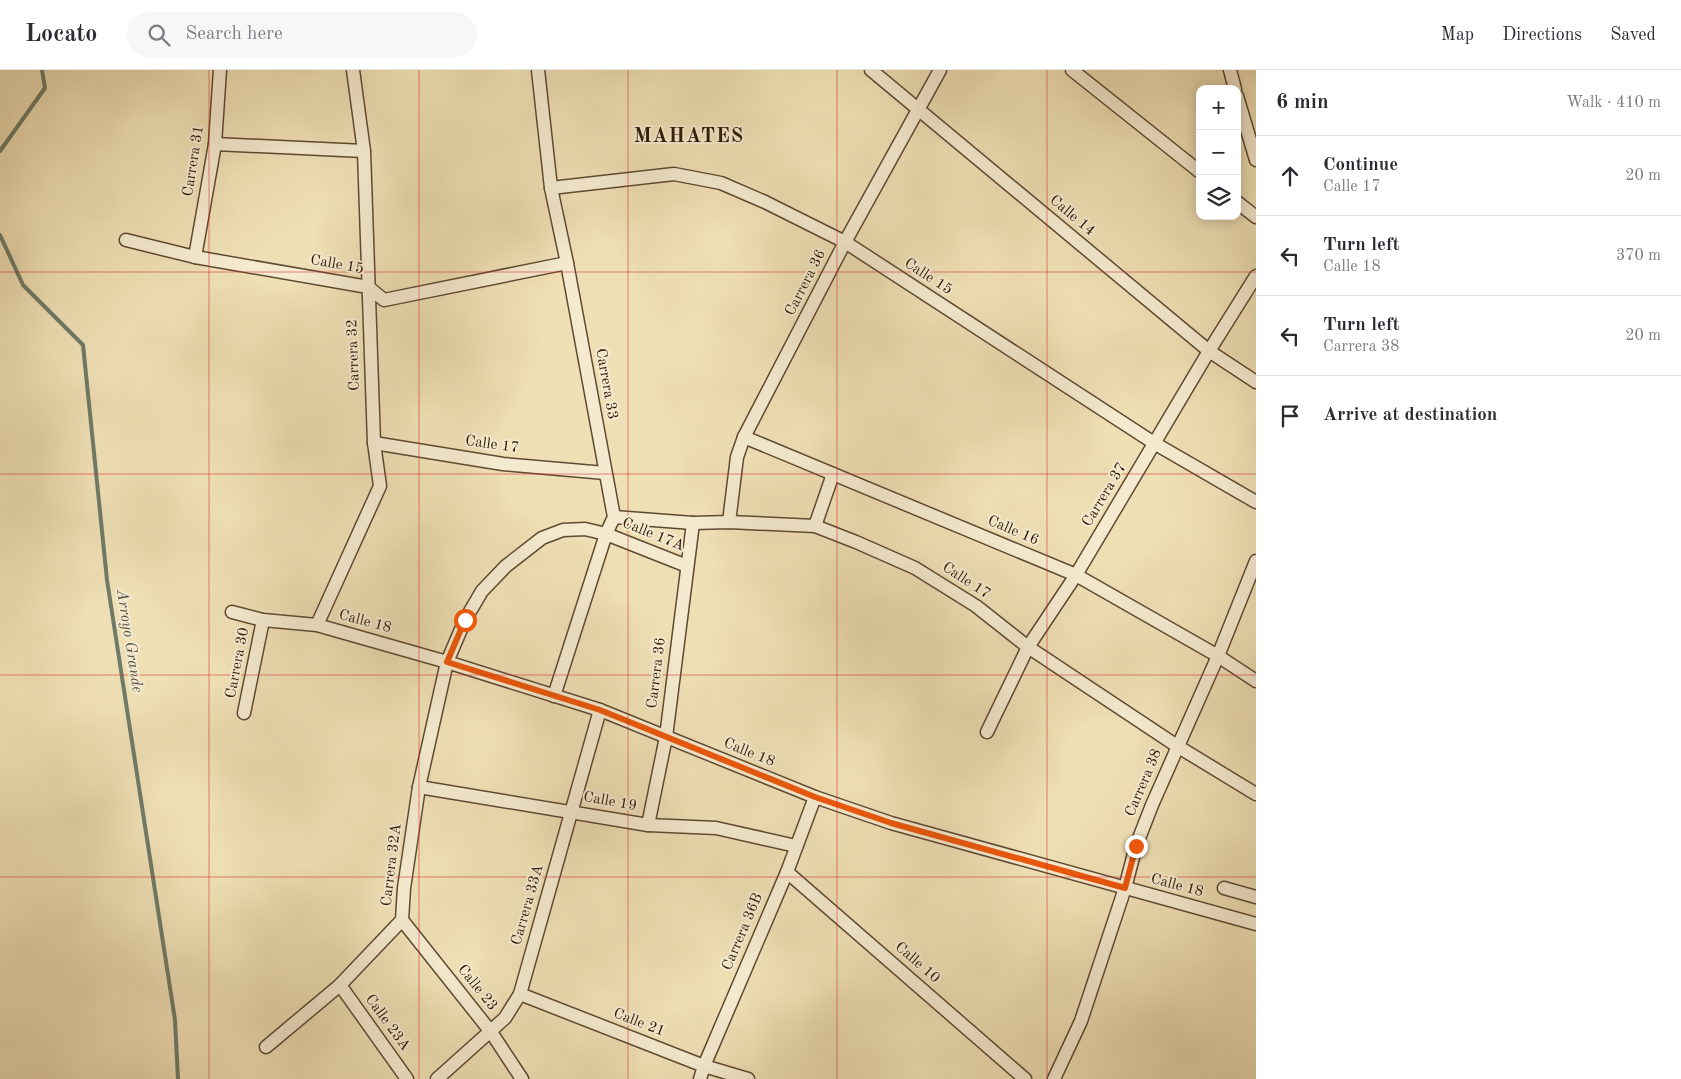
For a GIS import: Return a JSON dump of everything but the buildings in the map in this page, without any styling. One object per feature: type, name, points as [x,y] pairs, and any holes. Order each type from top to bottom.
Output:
[{"type":"street","name":"Carrera 31","points":[[195,257],[214,144],[220,70]]},
{"type":"street","name":"Carrera 32","points":[[316,626],[380,486],[374,443],[364,151],[353,70]]},
{"type":"street","name":"Carrera 33","points":[[538,70],[551,188],[567,263],[614,517]]},
{"type":"street","name":"Calle 14","points":[[871,70],[1209,351],[1256,382]]},
{"type":"street","name":"Carrera 36","points":[[729,522],[737,457],[744,437],[845,242],[940,70]]},
{"type":"street","points":[[1072,70],[1196,169]]},
{"type":"street","points":[[1230,70],[1234,85]]},
{"type":"street","points":[[1241,109],[1256,160]]},
{"type":"street","points":[[214,144],[364,151]]},
{"type":"street","name":"Calle 15","points":[[551,188],[674,174],[721,183],[765,202],[845,242],[1154,443],[1256,502]]},
{"type":"street","points":[[1241,205],[1256,217]]},
{"type":"street","name":"Calle 15","points":[[126,240],[195,257],[368,287],[384,300],[567,263]]},
{"type":"street","name":"Carrera 37","points":[[987,732],[1028,647],[1076,575],[1209,351],[1256,276]]},
{"type":"street","name":"Calle 16","points":[[744,437],[1076,575],[1218,656],[1256,681]]},
{"type":"street","name":"Calle 17","points":[[374,443],[503,464],[606,474]]},
{"type":"street","points":[[815,526],[833,474]]},
{"type":"street","points":[[554,696],[606,534],[614,517]]},
{"type":"street","name":"Calle 17","points":[[614,517],[693,523],[729,522],[815,526],[856,542],[915,568],[976,606],[1028,647],[1177,746],[1256,794]]},
{"type":"street","name":"Carrera 36","points":[[648,825],[666,737],[693,523]]},
{"type":"street","points":[[447,662],[465,620],[482,592],[506,566],[542,538],[563,530],[586,529],[606,534]]},
{"type":"street","name":"Calle 17A","points":[[606,534],[687,566]]},
{"type":"street","name":"Carrera 38","points":[[1054,1079],[1081,1021],[1125,888],[1136,846],[1152,804],[1218,656],[1256,561]]},
{"type":"street","name":"Calle 18","points":[[232,612],[263,620],[316,626],[447,662],[600,710],[815,797],[891,823],[1256,924]]},
{"type":"street","name":"Carrera 30","points":[[244,713],[263,620]]},
{"type":"street","name":"Carrera 32A","points":[[266,1047],[340,985],[402,920],[404,888],[419,787],[447,662]]},
{"type":"street","name":"Carrera 33A","points":[[437,1079],[506,1018],[520,994],[600,710]]},
{"type":"street","name":"Calle 19","points":[[419,787],[648,825],[716,828],[796,846]]},
{"type":"street","name":"Carrera 36B","points":[[700,1079],[787,872],[815,797]]},
{"type":"street","name":"Calle 10","points":[[787,872],[1026,1079]]},
{"type":"street","points":[[1224,888],[1256,897]]},
{"type":"street","name":"Calle 23","points":[[402,920],[491,1032],[522,1079]]},
{"type":"street","name":"Calle 23A","points":[[340,985],[407,1079]]},
{"type":"street","name":"Calle 21","points":[[520,994],[704,1066],[748,1079]]},
{"type":"waterway","name":"Arroyo Grande","points":[[0,151],[45,88],[42,70]]},
{"type":"waterway","name":"Arroyo Grande","points":[[0,235],[23,285],[83,345],[107,580],[175,1020],[178,1079]]},
{"type":"district","name":"MAHATES","points":[[689,137]]},
{"type":"route","points":[[465,620],[447,662],[600,710],[815,797],[891,823],[1125,888],[1136,846]]}]
